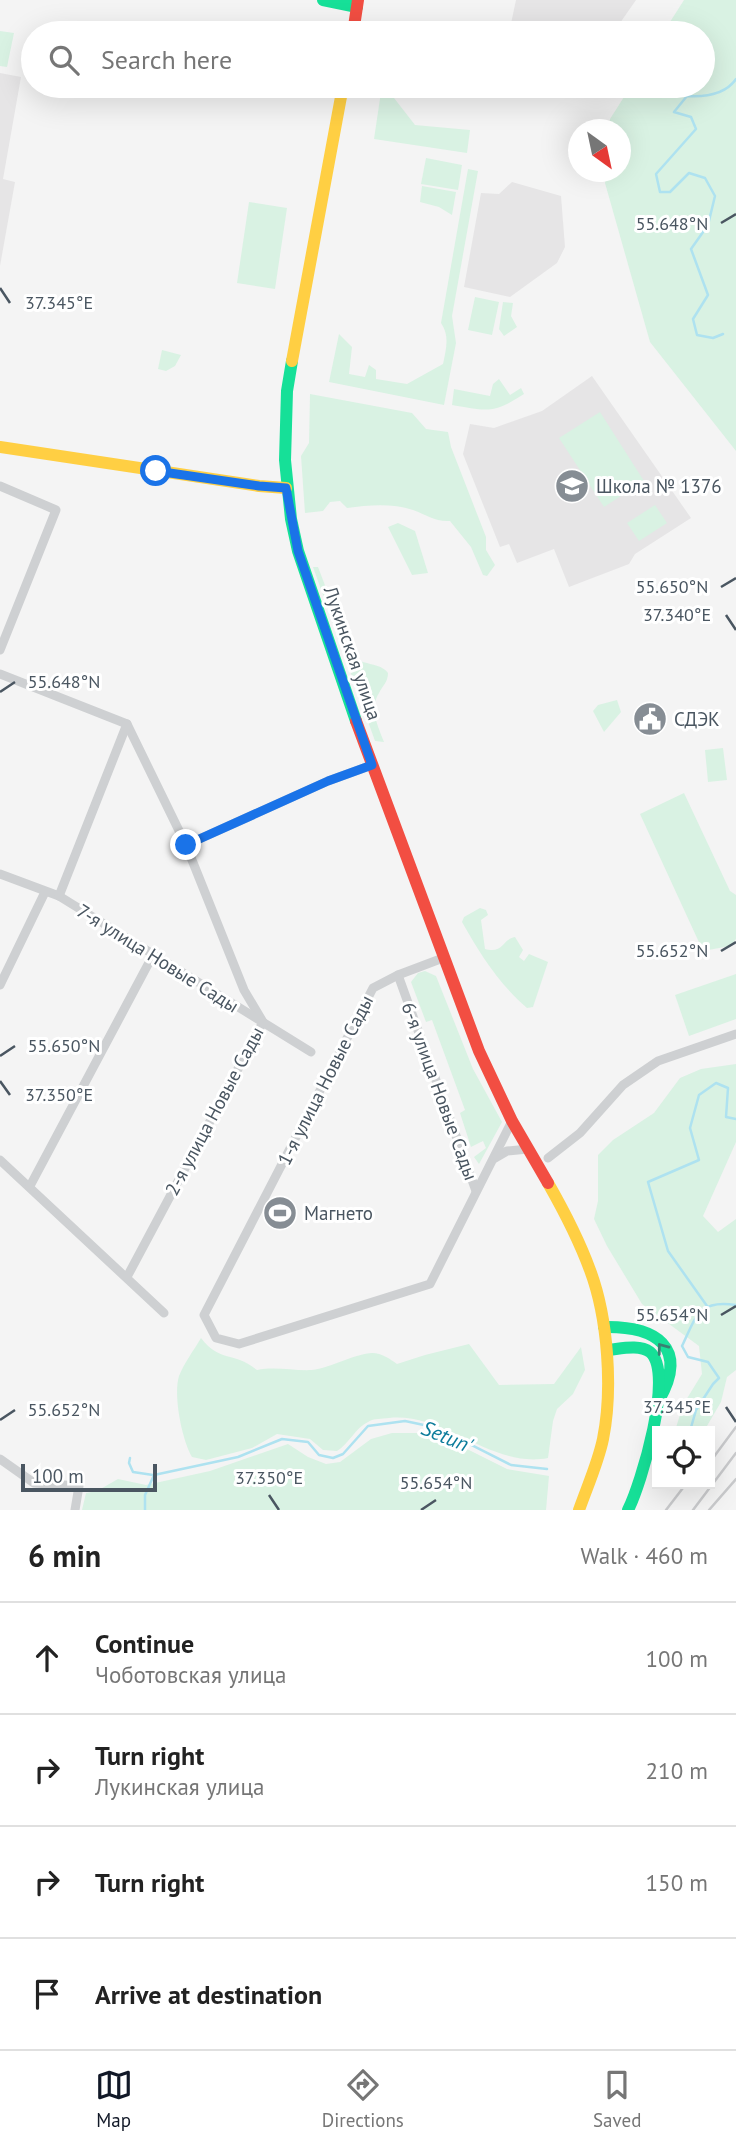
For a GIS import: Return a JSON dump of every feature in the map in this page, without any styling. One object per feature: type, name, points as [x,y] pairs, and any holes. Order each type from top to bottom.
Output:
[{"type":"main road","points":[[323,0],[358,4]]},
{"type":"main road","name":"Лукинская улица","points":[[341,98],[288,391],[286,488],[298,551],[372,765],[479,1052],[512,1121],[578,1240],[591,1272],[604,1326],[608,1393],[605,1428],[599,1453],[579,1510]]},
{"type":"main road","points":[[0,447],[286,488]]},
{"type":"main road","points":[[604,1326],[636,1328],[653,1336],[667,1352],[671,1365],[670,1377],[656,1407]]},
{"type":"main road","points":[[607,1350],[638,1347],[651,1353],[659,1369],[656,1407],[646,1465],[638,1491],[628,1510]]},
{"type":"street","points":[[0,486],[56,510],[0,650]]},
{"type":"street","points":[[0,674],[127,723],[59,897]]},
{"type":"street","name":"2-я улица Новые Сады","points":[[127,723],[186,845],[244,990],[263,1022],[127,1277]]},
{"type":"street","points":[[186,845],[328,781],[372,765]]},
{"type":"street","name":"7-я улица Новые Сады","points":[[0,874],[59,897],[312,1052]]},
{"type":"street","points":[[0,985],[45,892]]},
{"type":"street","points":[[30,1186],[153,955]]},
{"type":"street","name":"1-я улица Новые Сады","points":[[204,1315],[373,988],[398,975],[443,958]]},
{"type":"street","name":"6-я улица Новые Сады","points":[[204,1315],[216,1338],[239,1344],[430,1284],[476,1191],[398,975]]},
{"type":"street","points":[[548,1158],[580,1133],[624,1085],[658,1061],[736,1034]]},
{"type":"street","points":[[476,1191],[512,1121]]},
{"type":"street","points":[[495,1158],[507,1151],[528,1149]]},
{"type":"street","points":[[0,1160],[164,1313]]},
{"type":"street","points":[[0,1459],[34,1483],[79,1486],[75,1510]]},
{"type":"shaded area","points":[[516,0],[636,0],[621,21],[512,21]]},
{"type":"shaded area","points":[[0,73],[21,77],[3,179],[15,182],[0,266]]},
{"type":"shaded area","points":[[512,182],[561,196],[565,247],[557,263],[510,297],[464,287],[481,193],[499,194]]},
{"type":"shaded area","name":"Школа № 1376","points":[[592,376],[691,518],[635,554],[629,564],[569,587],[554,549],[517,563],[509,544],[500,547],[463,454],[470,424],[494,428],[542,411]]},
{"type":"green space","points":[[684,0],[736,0],[736,451],[650,342],[605,183],[631,182],[631,119],[610,119],[623,98],[715,98],[715,21],[671,21]]},
{"type":"green space","points":[[0,31],[14,33],[7,67],[0,66]]},
{"type":"green space","points":[[380,98],[394,98],[415,125],[470,130],[467,153],[374,139]]},
{"type":"green space","points":[[426,158],[462,165],[458,190],[421,184]]},
{"type":"green space","points":[[468,169],[478,171],[452,316],[456,343],[444,405],[329,382],[339,334],[352,347],[349,374],[365,377],[369,365],[376,370],[376,379],[407,384],[443,364],[446,338],[441,323]]},
{"type":"green space","points":[[422,186],[456,192],[452,215],[439,207],[420,202]]},
{"type":"green space","points":[[249,202],[287,208],[275,289],[237,283]]},
{"type":"green space","points":[[475,297],[499,302],[492,335],[468,330]]},
{"type":"green space","points":[[503,302],[513,303],[511,316],[517,327],[504,336],[499,329]]},
{"type":"green space","points":[[162,350],[181,355],[175,366],[166,371],[158,369]]},
{"type":"green space","points":[[499,379],[510,395],[521,388],[524,394],[497,408],[474,409],[452,405],[454,389],[490,396],[493,384]]},
{"type":"green space","points":[[310,394],[412,413],[426,429],[448,432],[451,447],[486,537],[486,550],[495,565],[487,576],[483,575],[471,547],[450,521],[435,519],[397,506],[347,508],[340,501],[330,502],[323,511],[305,513],[301,456],[309,443]]},
{"type":"green space","points":[[600,412],[644,481],[604,507],[559,438]]},
{"type":"green space","points":[[655,505],[667,523],[639,541],[627,523]]},
{"type":"green space","points":[[398,523],[415,531],[428,573],[412,575],[388,527]]},
{"type":"green space","points":[[313,567],[318,567],[352,656],[381,667],[388,673],[375,705],[376,718],[384,742],[375,741]]},
{"type":"green space","points":[[617,700],[621,712],[604,732],[593,711],[598,705]]},
{"type":"green space","points":[[723,748],[727,780],[708,782],[705,750]]},
{"type":"green space","points":[[684,793],[730,891],[736,895],[736,939],[730,946],[703,951],[640,814]]},
{"type":"green space","points":[[480,908],[486,910],[488,915],[481,920],[485,949],[496,950],[515,937],[523,950],[519,957],[524,961],[529,954],[548,962],[533,1007],[527,1008],[499,979],[462,922],[464,917]]},
{"type":"green space","points":[[425,971],[436,976],[473,1069],[502,1122],[479,1164],[474,1157],[486,1148],[483,1141],[471,1147],[460,1113],[465,1110],[432,1020],[426,1022],[411,982],[418,973]]},
{"type":"green space","points":[[736,974],[736,1019],[689,1036],[675,995]]},
{"type":"green space","points":[[736,1064],[736,1142],[703,1216],[718,1232],[736,1219],[736,1370],[727,1377],[721,1402],[707,1426],[677,1426],[683,1405],[702,1374],[699,1346],[642,1304],[607,1246],[594,1219],[598,1201],[598,1155],[613,1140],[654,1113],[680,1078],[701,1069]]},
{"type":"green space","points":[[201,1338],[215,1351],[241,1360],[257,1370],[312,1370],[372,1353],[382,1355],[397,1364],[469,1344],[499,1385],[554,1384],[581,1347],[585,1370],[573,1394],[557,1409],[548,1458],[507,1456],[429,1423],[410,1418],[389,1418],[373,1420],[363,1425],[337,1451],[323,1450],[310,1439],[277,1434],[252,1448],[206,1460],[192,1457],[188,1449],[177,1394],[179,1376]]},
{"type":"green space","points":[[392,1433],[428,1433],[449,1440],[507,1469],[549,1476],[546,1510],[82,1510],[86,1493],[97,1491],[118,1479],[146,1485],[210,1471],[288,1444],[308,1457],[326,1464],[340,1462],[371,1439]]},
{"type":"waterway","points":[[715,93],[726,89],[736,79]]},
{"type":"waterway","points":[[685,98],[674,112],[691,117],[696,129],[656,174],[660,192],[670,192],[689,173],[705,178],[715,196],[708,225],[691,249],[708,295],[693,319],[697,335],[713,338],[723,334]]},
{"type":"waterway","points":[[707,1306],[668,1251],[648,1182],[699,1160],[690,1128],[699,1095],[716,1083],[728,1088],[726,1117],[736,1119]]},
{"type":"waterway","name":"Setun'","points":[[691,1426],[696,1410],[719,1378],[708,1362],[688,1357],[682,1346],[700,1312],[713,1305],[736,1305]]},
{"type":"waterway","name":"Setun'","points":[[145,1510],[145,1495],[154,1475],[238,1457],[282,1439],[308,1442],[319,1455],[333,1458],[343,1454],[368,1426],[405,1421],[438,1428],[511,1465],[547,1469]]},
{"type":"waterway","points":[[130,1458],[133,1472],[153,1475]]},
{"type":"railway","points":[[715,1455],[736,1427]]},
{"type":"railway","points":[[693,1510],[736,1453]]},
{"type":"railway","points":[[709,1510],[736,1479]]},
{"type":"railway","points":[[666,1510],[682,1489]]},
{"type":"traffic: fast","points":[[323,0],[357,7]]},
{"type":"traffic: fast","points":[[292,361],[287,391],[285,460],[291,519],[298,551],[356,721]]},
{"type":"traffic: fast","points":[[604,1327],[639,1331],[662,1343],[668,1353],[670,1366],[659,1400]]},
{"type":"traffic: fast","points":[[607,1350],[640,1348],[650,1352],[657,1364],[659,1382],[653,1429],[628,1510]]},
{"type":"traffic: slow","points":[[292,361],[341,98]]},
{"type":"traffic: slow","points":[[0,447],[286,488]]},
{"type":"traffic: slow","points":[[548,1183],[590,1270],[605,1331],[608,1376],[606,1419],[595,1466],[579,1510]]},
{"type":"traffic: jam","points":[[355,21],[358,0]]},
{"type":"traffic: jam","points":[[356,721],[479,1051],[512,1121],[548,1183]]},
{"type":"place","name":"Школа № 1376","points":[[572,486]]},
{"type":"place","name":"СДЭК","points":[[650,719]]},
{"type":"place","name":"Магнето","points":[[280,1213]]},
{"type":"route","points":[[156,471],[286,488],[298,551],[372,765],[328,781],[186,845]]}]
